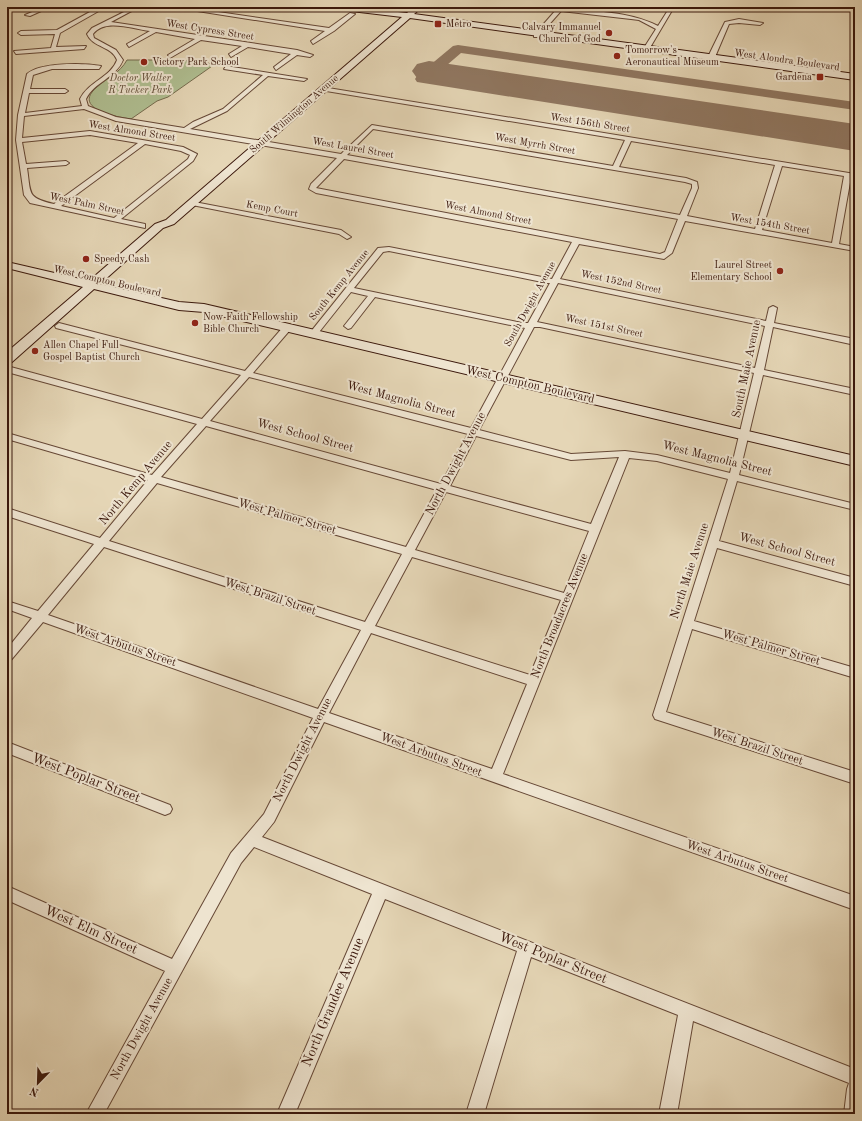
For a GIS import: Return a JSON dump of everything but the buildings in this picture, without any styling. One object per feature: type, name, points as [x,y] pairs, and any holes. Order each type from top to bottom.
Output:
[{"type":"main road","name":"West Alondra Boulevard","points":[[334,7],[407,17],[422,17],[855,80]]},
{"type":"main road","name":"South Wilmington Avenue","points":[[100,283],[161,236],[173,224],[170,222],[418,7]]},
{"type":"main road","name":"West Alondra Boulevard","points":[[710,59],[855,77]]},
{"type":"main road","name":"West Compton Boulevard","points":[[7,258],[179,306],[204,308],[855,461]]},
{"type":"main road","name":"West Compton Boulevard","points":[[7,265],[100,283]]},
{"type":"main road","points":[[8,367],[59,326],[100,283]]},
{"type":"main road","points":[[8,367],[100,283]]},
{"type":"street","points":[[28,15],[48,7]]},
{"type":"street","points":[[21,33],[58,32],[75,20],[104,7],[130,11]]},
{"type":"street","points":[[21,116],[85,107],[83,99],[87,90],[119,64],[119,56],[115,51],[98,43],[90,37],[91,32],[137,7]]},
{"type":"street","points":[[174,7],[332,30]]},
{"type":"street","points":[[538,7],[561,8],[631,17],[641,19],[659,28]]},
{"type":"street","points":[[646,50],[672,7]]},
{"type":"street","points":[[538,35],[561,8]]},
{"type":"street","points":[[313,42],[332,30],[352,14]]},
{"type":"street","points":[[274,21],[284,15]]},
{"type":"street","points":[[307,26],[317,19]]},
{"type":"street","points":[[710,59],[727,23],[732,21],[760,23]]},
{"type":"street","name":"West Cypress Street","points":[[106,23],[297,52],[310,56]]},
{"type":"street","points":[[129,46],[155,31]]},
{"type":"street","points":[[53,49],[58,32]]},
{"type":"street","points":[[170,56],[200,38]]},
{"type":"street","points":[[231,55],[247,45]]},
{"type":"street","points":[[16,52],[84,47]]},
{"type":"street","points":[[276,68],[297,52]]},
{"type":"street","points":[[66,163],[24,166],[19,140],[21,116],[30,74],[35,70],[87,66],[99,67]]},
{"type":"street","points":[[226,68],[304,79]]},
{"type":"street","points":[[186,130],[196,122],[214,116],[227,109],[246,95],[267,74]]},
{"type":"street","name":"West 156th Street","points":[[322,89],[851,176]]},
{"type":"street","points":[[26,91],[65,91]]},
{"type":"street","name":"West Laurel Street","points":[[85,107],[105,116],[262,142],[682,218]]},
{"type":"street","name":"West Myrrh Street","points":[[341,156],[372,127],[686,180],[695,183],[695,188],[682,218]]},
{"type":"street","name":"West Almond Street","points":[[19,140],[83,133],[144,142],[197,153],[191,160],[115,220]]},
{"type":"street","points":[[615,168],[628,140]]},
{"type":"street","points":[[55,207],[144,142]]},
{"type":"street","name":"West Almond Street","points":[[341,156],[314,184],[312,189],[318,192],[661,257],[668,253],[682,218]]},
{"type":"street","points":[[758,231],[779,164]]},
{"type":"street","name":"West Palm Street","points":[[24,166],[30,199],[38,203],[142,226]]},
{"type":"street","points":[[835,245],[851,176]]},
{"type":"street","name":"Kemp Court","points":[[192,203],[340,232],[347,237]]},
{"type":"street","name":"West 154th Street","points":[[682,218],[855,249]]},
{"type":"street","name":"South Dwight Avenue","points":[[501,378],[532,325],[577,240]]},
{"type":"street","name":"West 152nd Street","points":[[381,250],[389,249],[547,281],[562,281],[855,342]]},
{"type":"street","name":"South Kemp Avenue","points":[[313,334],[381,250]]},
{"type":"street","name":"West 151st Street","points":[[348,289],[522,326],[540,324],[855,392]]},
{"type":"street","points":[[348,326],[373,295]]},
{"type":"street","name":"South Maie Avenue","points":[[745,435],[768,325],[773,308]]},
{"type":"street","name":"West Magnolia Street","points":[[59,326],[248,373],[572,457],[625,454],[657,458],[855,507]]},
{"type":"street","name":"North Kemp Avenue","points":[[7,657],[155,478],[287,328]]},
{"type":"street","name":"West School Street","points":[[8,367],[444,488],[595,528]]},
{"type":"street","name":"North Dwight Avenue","points":[[95,1114],[236,858],[250,839],[269,818],[321,715],[367,628],[410,552],[501,378]]},
{"type":"street","name":"North Maie Avenue","points":[[659,715],[734,476],[745,435]]},
{"type":"street","name":"West Palmer Street","points":[[7,436],[567,598]]},
{"type":"street","name":"North Broadacres Avenue","points":[[495,778],[625,454]]},
{"type":"street","name":"West Brazil Street","points":[[7,512],[534,681]]},
{"type":"street","name":"West School Street","points":[[712,543],[855,582]]},
{"type":"street","name":"West Arbutus Street","points":[[7,605],[321,715],[495,778],[855,903]]},
{"type":"street","name":"West Palmer Street","points":[[687,623],[855,673]]},
{"type":"street","name":"West Brazil Street","points":[[659,715],[855,778]]},
{"type":"street","name":"West Poplar Street","points":[[7,747],[165,809]]},
{"type":"street","name":"West Poplar Street","points":[[250,839],[855,1077]]},
{"type":"street","name":"North Grandee Avenue","points":[[286,1114],[381,890]]},
{"type":"street","name":"West Elm Street","points":[[7,893],[175,968]]},
{"type":"street","points":[[475,1114],[526,947]]},
{"type":"street","points":[[668,1114],[687,1011]]},
{"type":"street","points":[[853,1114],[855,1089]]},
{"type":"green space","name":"Doctor Walter R Tucker Park","points":[[127,60],[179,60],[215,64],[168,97],[157,101],[131,119],[107,114],[93,106],[89,101],[90,95],[97,87],[117,72]]},
{"type":"waterway","points":[[7,14],[9,7]]},
{"type":"taxiway","points":[[855,106],[458,49],[422,79],[855,146]]},
{"type":"runway","points":[[429,71],[855,135]]},
{"type":"place","name":"Metro","points":[[438,24]]},
{"type":"place","name":"Calvary Immanuel Church of God","points":[[609,33]]},
{"type":"place","name":"Tomorrow's Aeronautical Museum","points":[[617,56]]},
{"type":"place","name":"Victory Park School","points":[[144,62]]},
{"type":"place","name":"Gardena","points":[[820,77]]},
{"type":"place","name":"Speedy Cash","points":[[86,259]]},
{"type":"place","name":"Laurel Street Elementary School","points":[[780,271]]},
{"type":"place","name":"Now Faith Fellowship Bible Church","points":[[195,323]]},
{"type":"place","name":"Allen Chapel Full Gospel Baptist Church","points":[[35,351]]}]
